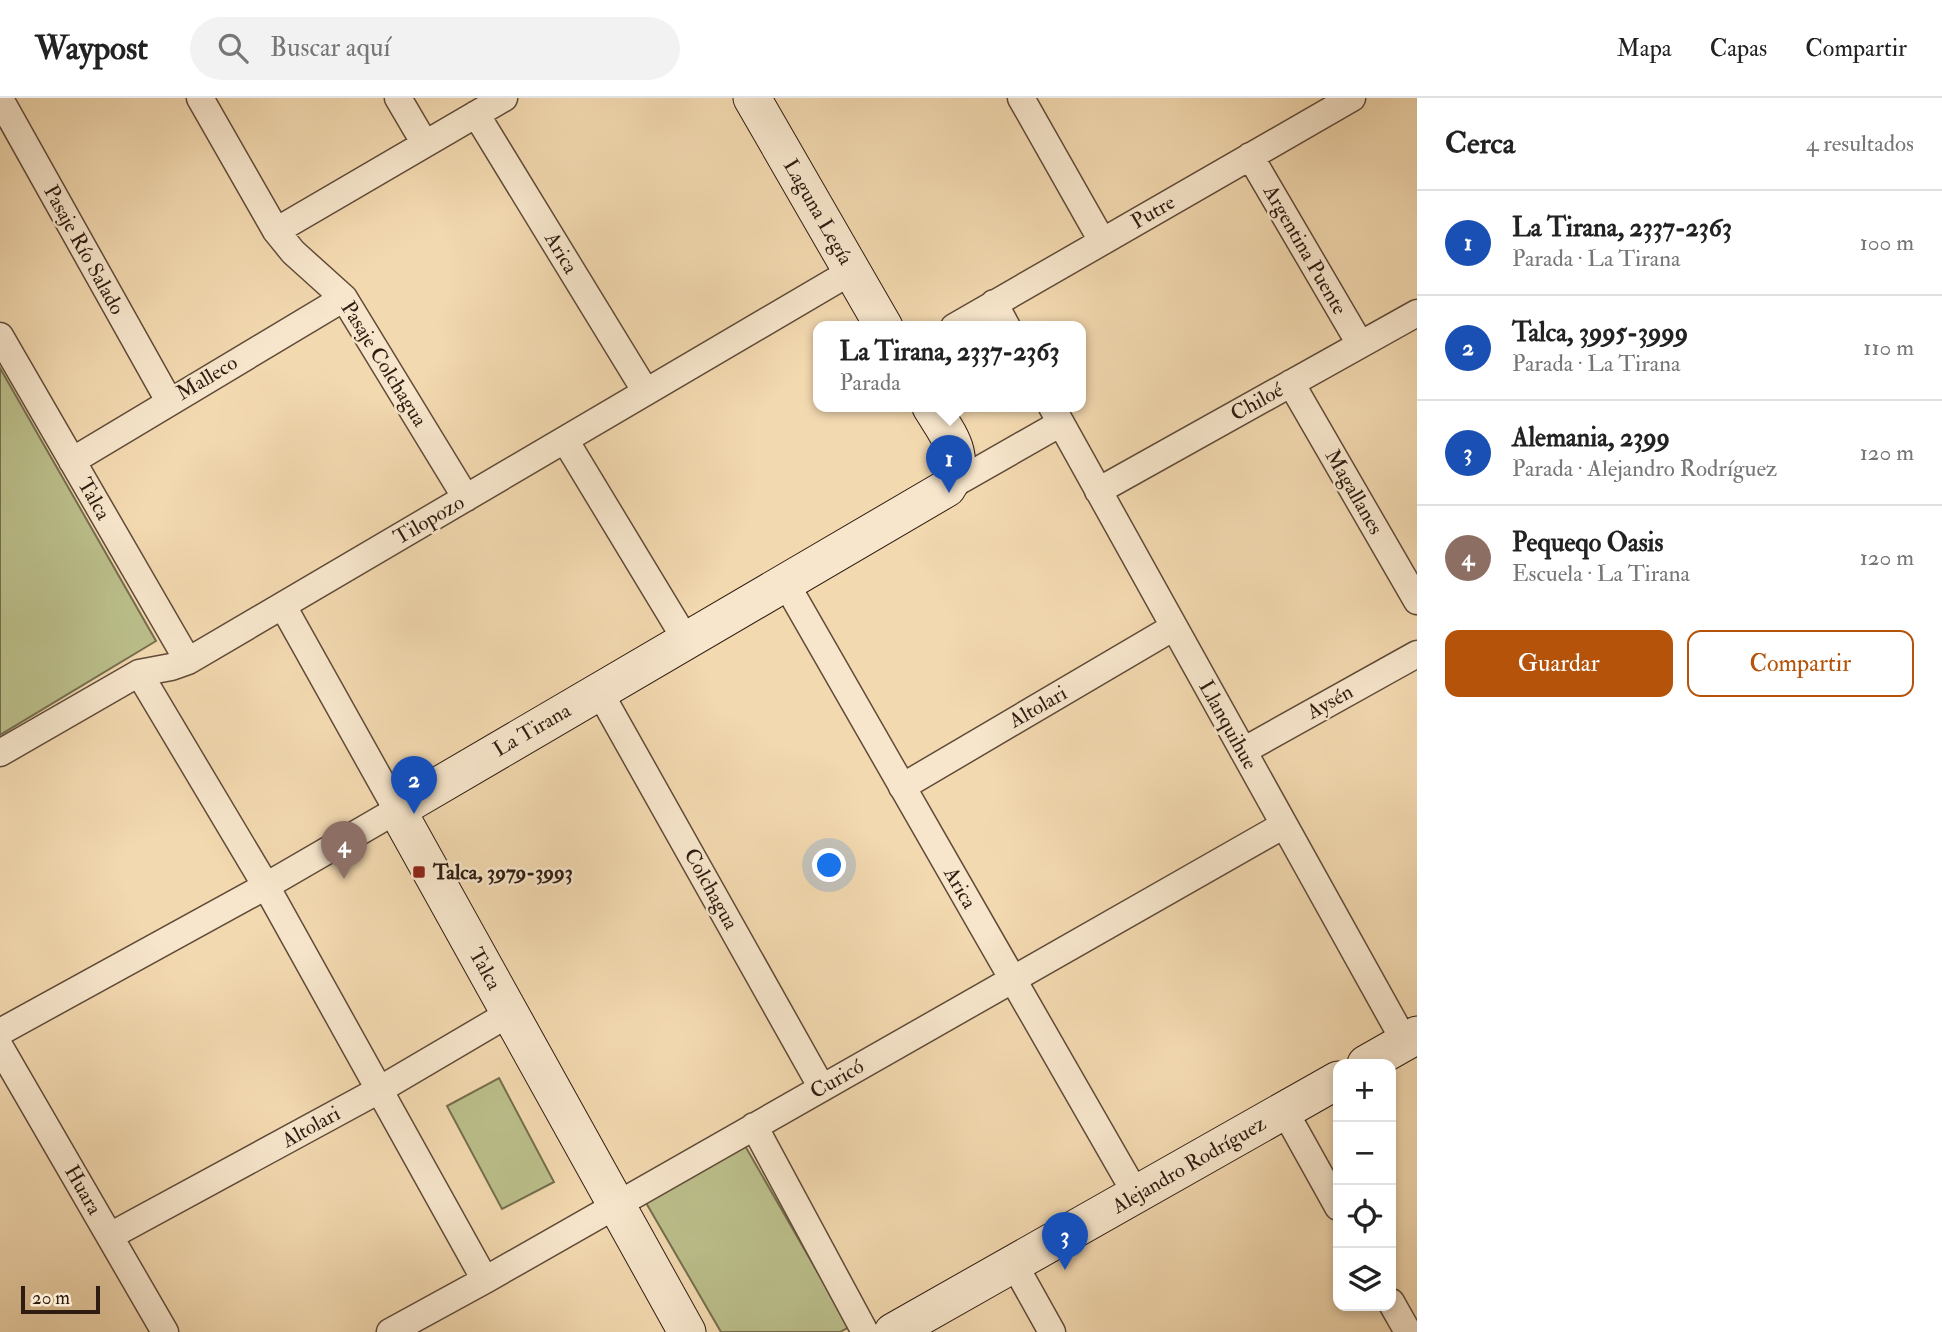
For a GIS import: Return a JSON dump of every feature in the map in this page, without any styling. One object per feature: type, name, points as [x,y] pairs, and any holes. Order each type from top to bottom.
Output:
[{"type":"street","name":"Pasaje Colchagua","points":[[200,98],[276,231],[293,252],[344,298],[466,498]]},
{"type":"street","points":[[398,98],[425,144]]},
{"type":"street","points":[[276,231],[504,98]]},
{"type":"street","name":"Laguna Legía","points":[[752,98],[881,321]]},
{"type":"street","points":[[1021,98],[1102,241]]},
{"type":"street","name":"Putre","points":[[964,321],[1352,98]]},
{"type":"street","name":"Pasaje Río Salado","points":[[0,99],[169,401]]},
{"type":"street","name":"Arica","points":[[476,114],[646,392]]},
{"type":"street","name":"Argentina Puente","points":[[1250,156],[1360,344]]},
{"type":"street","name":"Tilopozo","points":[[0,752],[139,673],[188,661],[852,271]]},
{"type":"street","name":"Malleco","points":[[72,461],[344,298]]},
{"type":"street","points":[[994,303],[1004,321]]},
{"type":"street","name":"Chiloé","points":[[1098,491],[1417,313]]},
{"type":"street","name":"Talca","points":[[1,336],[188,661]]},
{"type":"street","name":"Magallanes","points":[[1291,383],[1417,601]]},
{"type":"street","points":[[934,412],[954,446],[957,457],[954,479],[947,488]]},
{"type":"street","name":"Llanquihue","points":[[1056,415],[1284,825],[1411,1038]]},
{"type":"street","name":"La Tirana","points":[[0,1032],[266,886],[397,810],[947,488],[1056,415]]},
{"type":"street","points":[[565,440],[686,640]]},
{"type":"street","name":"Arica","points":[[785,582],[1136,1195]]},
{"type":"street","name":"Talca","points":[[283,606],[687,1332]]},
{"type":"street","name":"Altolari","points":[[902,787],[1174,627]]},
{"type":"street","name":"Aysén","points":[[1243,751],[1417,654]]},
{"type":"street","points":[[139,673],[266,886],[485,1280]]},
{"type":"street","name":"Colchagua","points":[[599,691],[822,1088]]},
{"type":"street","name":"Curicó","points":[[390,1332],[1284,825]]},
{"type":"street","name":"Altolari","points":[[110,1236],[379,1090],[510,1013]]},
{"type":"street","points":[[1375,1059],[1411,1038]]},
{"type":"street","name":"Huara","points":[[0,1047],[165,1332]]},
{"type":"street","name":"Alejandro Rodríguez","points":[[893,1332],[1333,1083]]},
{"type":"street","points":[[1284,1111],[1333,1198]]},
{"type":"street","points":[[754,1126],[865,1332]]},
{"type":"street","points":[[1014,1264],[1052,1332]]},
{"type":"street","points":[[1396,1311],[1408,1332]]},
{"type":"green space","points":[[0,368],[156,641],[0,735]]},
{"type":"green space","points":[[499,1078],[554,1182],[502,1209],[447,1106]]},
{"type":"green space","points":[[744,1144],[849,1327],[840,1332],[721,1332],[645,1201]]},
{"type":"place","name":"La Tirana, 2337-2363","points":[[949,493]]},
{"type":"place","name":"Talca, 3995-3999","points":[[414,814]]},
{"type":"place","name":"Talca, 3979-3993","points":[[419,872]]},
{"type":"place","name":"Pequeqo Oasis","points":[[344,879]]},
{"type":"place","name":"Alemania, 2399","points":[[1065,1270]]}]
